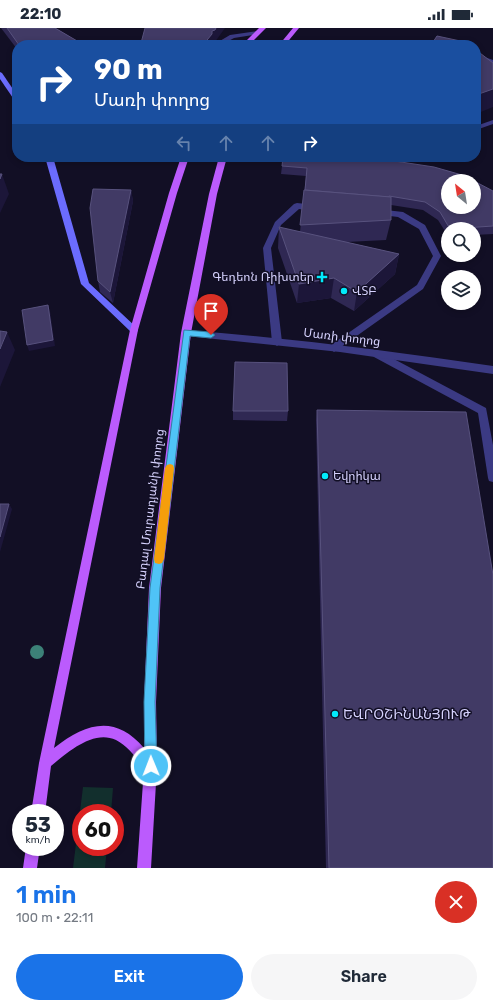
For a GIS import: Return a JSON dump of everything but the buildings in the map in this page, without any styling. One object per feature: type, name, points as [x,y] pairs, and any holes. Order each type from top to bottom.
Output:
[{"type":"main road","points":[[250,40],[263,28]]},
{"type":"main road","points":[[286,40],[296,28]]},
{"type":"main road","points":[[39,804],[45,763],[134,330],[172,193],[183,162]]},
{"type":"main road","name":"Բադալ Մուրադյանի փողոց","points":[[144,868],[151,766],[150,702],[155,588],[186,333],[222,162]]},
{"type":"main road","points":[[45,763],[72,741],[89,733],[103,732],[117,734],[130,741],[151,766]]},
{"type":"main road","points":[[30,868],[32,856]]},
{"type":"street","points":[[225,40],[232,36],[257,33]]},
{"type":"street","points":[[481,58],[493,62]]},
{"type":"street","points":[[0,74],[12,92]]},
{"type":"street","points":[[481,126],[493,122]]},
{"type":"street","points":[[50,162],[85,284],[134,330]]},
{"type":"street","points":[[277,342],[268,248],[278,224],[297,206],[329,208]]},
{"type":"street","points":[[334,348],[420,287],[437,256],[422,227],[400,214],[368,211]]},
{"type":"street","name":"Մառի փողոց","points":[[186,333],[334,348],[493,370]]},
{"type":"street","points":[[377,354],[483,411],[493,478]]},
{"type":"green space","points":[[83,787],[113,788],[112,804],[81,804]]},
{"type":"green space","points":[[74,856],[106,856],[105,868],[73,868]]},
{"type":"slow traffic","points":[[159,559],[170,468]]},
{"type":"place","name":"Գեդեոն Ռիխտեր","points":[[322,277]]},
{"type":"place","name":"ՎՏԲ","points":[[344,291]]},
{"type":"place","name":"Եվրիկա","points":[[325,476]]},
{"type":"place","name":"ԵՎՐՕՇԻՆԱՆՅՈՒԹ","points":[[335,714]]},
{"type":"route","points":[[151,766],[150,702],[155,588],[186,333],[211,335]]}]
